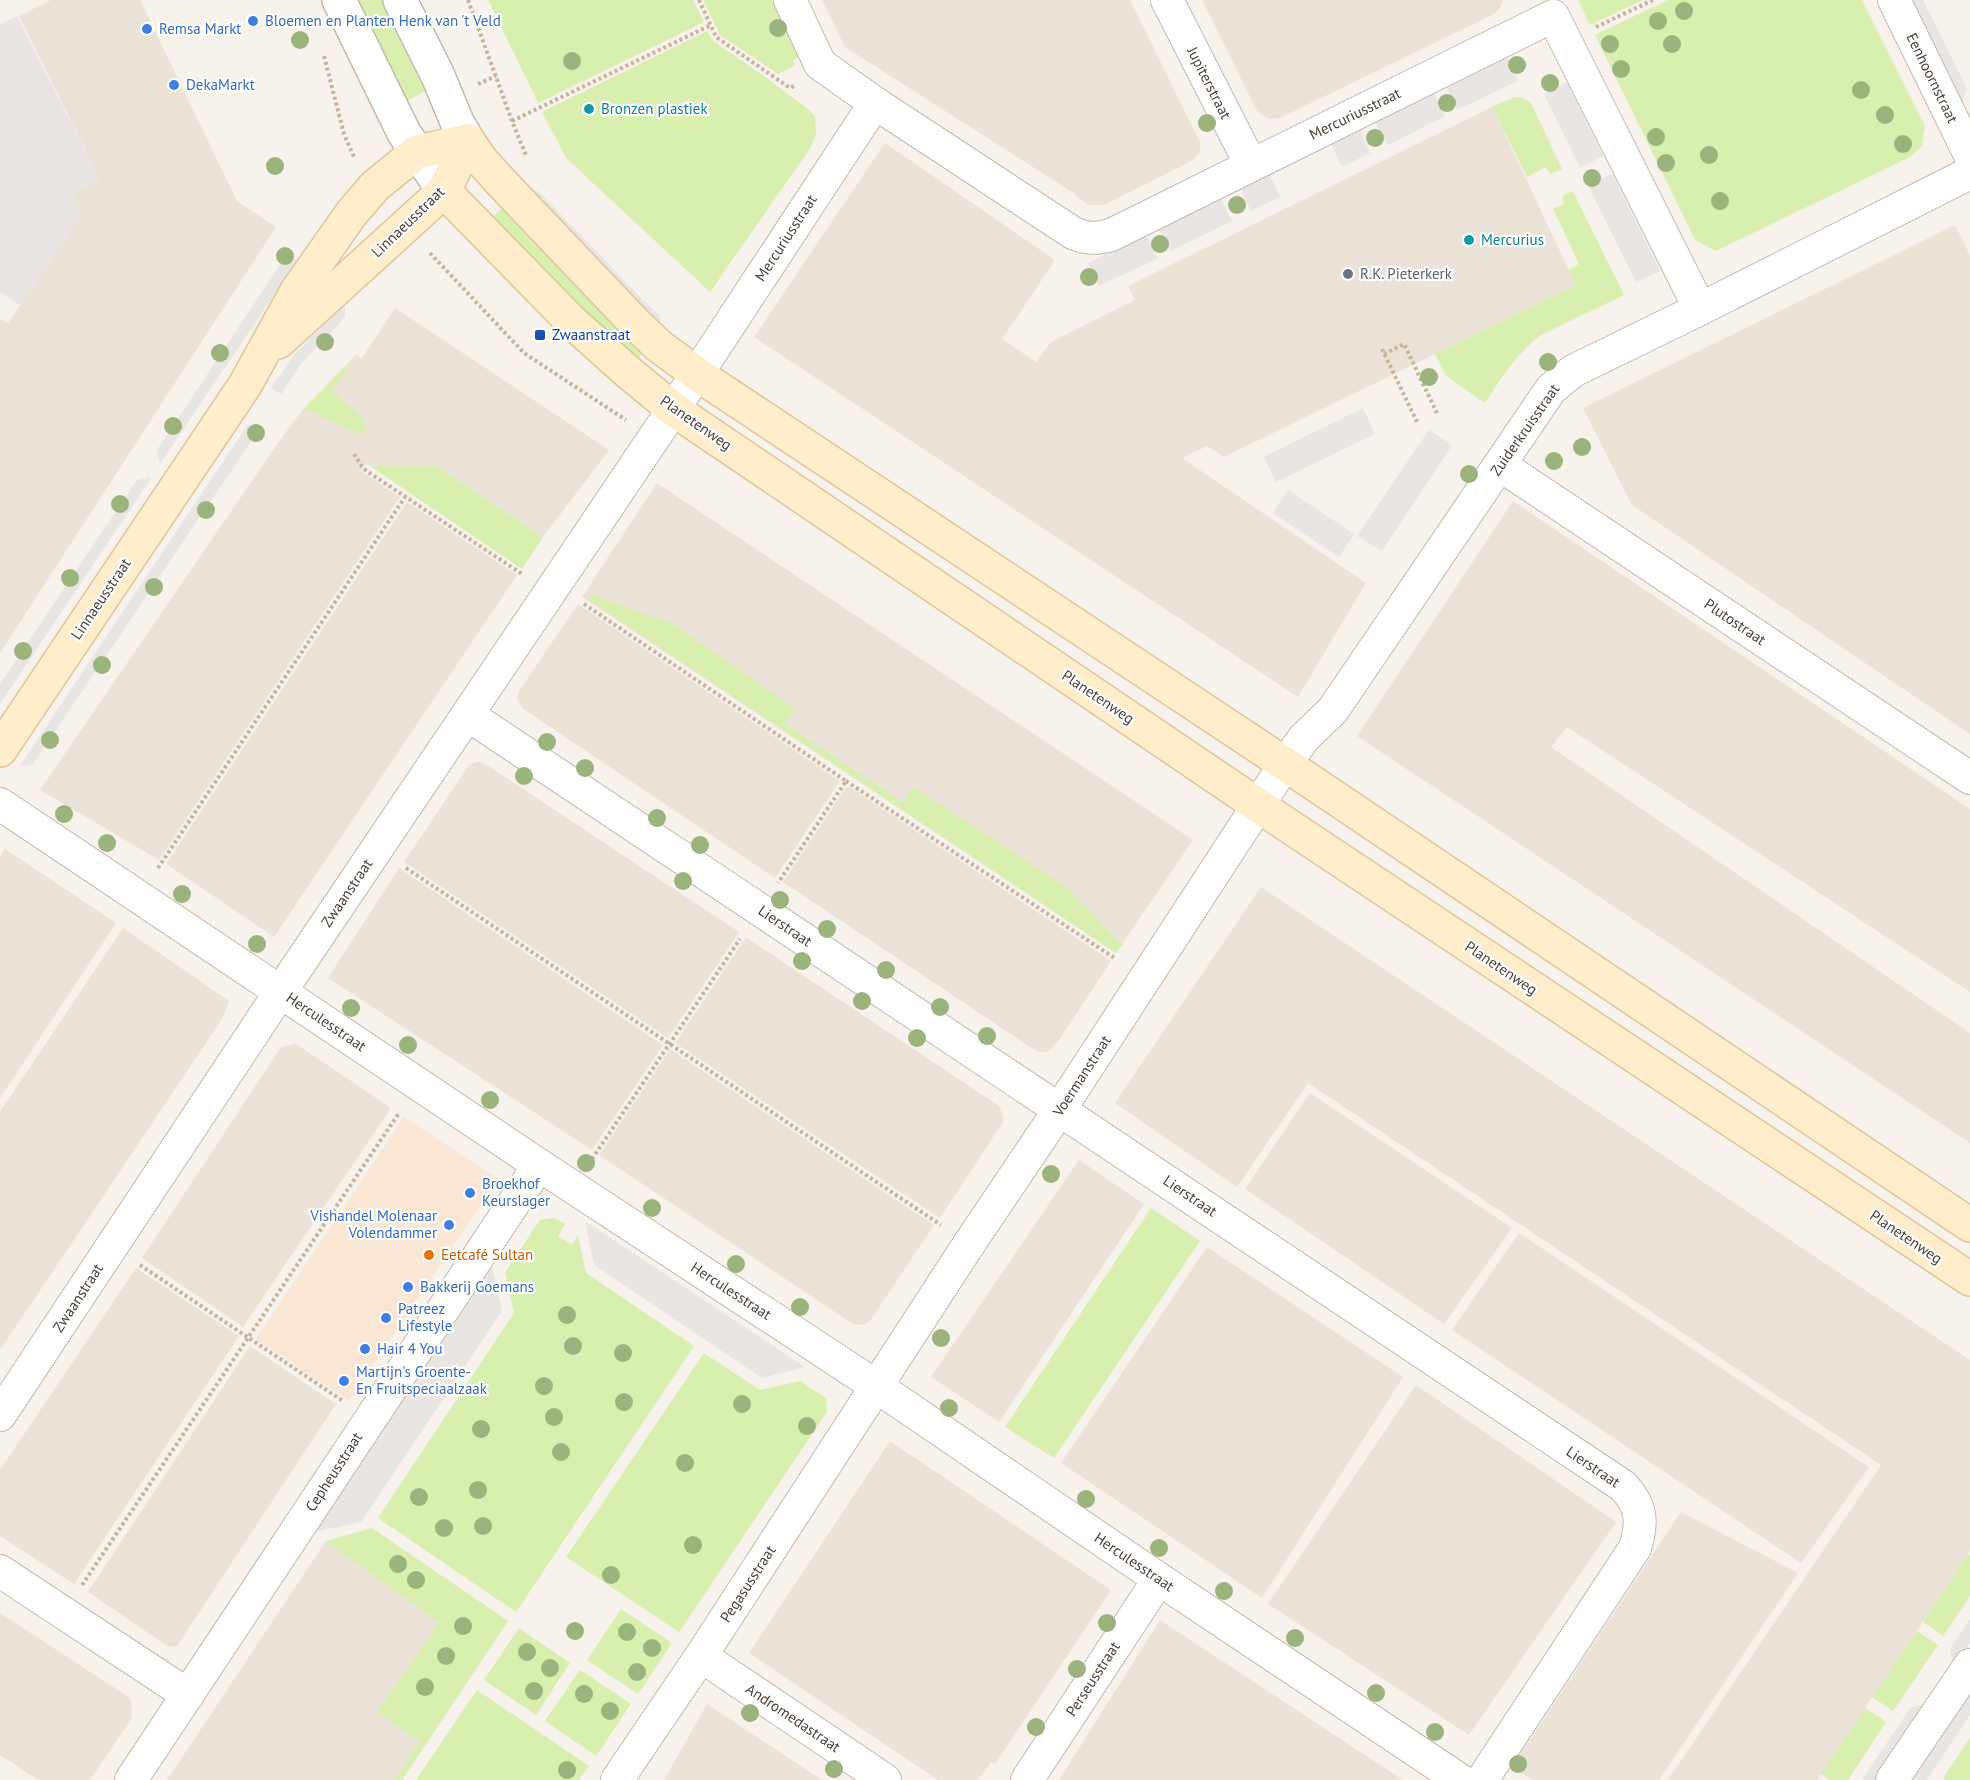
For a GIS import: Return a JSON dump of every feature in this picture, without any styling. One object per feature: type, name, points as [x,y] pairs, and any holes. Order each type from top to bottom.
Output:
[{"type":"main road","name":"Linnaeusstraat","points":[[0,750],[245,385],[297,291],[351,214],[375,186],[417,152],[468,141]]},
{"type":"main road","name":"Linnaeusstraat","points":[[260,359],[444,191],[468,141]]},
{"type":"main road","points":[[468,141],[499,180],[635,323],[659,346],[697,374],[1285,764],[1970,1225]]},
{"type":"main road","name":"Planetenweg","points":[[444,191],[570,321],[674,409],[1259,806],[1970,1279]]},
{"type":"street","name":"Planetenweg","points":[[339,0],[404,133],[444,191]]},
{"type":"street","points":[[400,0],[468,141]]},
{"type":"street","name":"Mercuriusstraat","points":[[790,0],[820,64],[875,103],[1063,226],[1085,238],[1111,235],[1555,19]]},
{"type":"street","name":"Jupiterstraat","points":[[1167,0],[1251,165]]},
{"type":"street","name":"Eenhoornstraat","points":[[1894,0],[1970,155]]},
{"type":"street","points":[[1555,19],[1700,309]]},
{"type":"street","name":"Mercuriusstraat","points":[[697,374],[875,103]]},
{"type":"street","name":"Zuiderkruisstraat","points":[[1285,764],[1304,738],[1333,710],[1551,389],[1560,380],[1573,371],[1970,173]]},
{"type":"street","name":"Zwaanstraat","points":[[0,1415],[376,849],[697,374]]},
{"type":"street","name":"Plutostraat","points":[[1500,465],[1970,778]]},
{"type":"street","name":"Lierstraat","points":[[468,714],[1623,1486],[1634,1498],[1639,1513],[1641,1531],[1635,1548],[1482,1780]]},
{"type":"street","name":"Voermanstraat","points":[[876,1386],[1285,764]]},
{"type":"street","name":"Herculesstraat","points":[[0,804],[539,1165],[876,1386],[1460,1780]]},
{"type":"street","name":"Cepheusstraat","points":[[131,1780],[539,1165]]},
{"type":"street","name":"Pegasusstraat","points":[[617,1780],[701,1656],[876,1386]]},
{"type":"street","points":[[0,1571],[188,1695]]},
{"type":"street","name":"Perseusstraat","points":[[1027,1780],[1159,1579]]},
{"type":"street","name":"Andromedastraat","points":[[701,1656],[885,1780]]},
{"type":"street","points":[[1892,1780],[1970,1665]]},
{"type":"path","points":[[468,0],[527,158]]},
{"type":"path","points":[[699,0],[716,37],[789,88],[829,70]]},
{"type":"path","points":[[1555,19],[1653,0]]},
{"type":"path","points":[[512,122],[711,25]]},
{"type":"path","points":[[1384,354],[1404,344],[1437,413]]},
{"type":"path","points":[[1382,349],[1417,422]]},
{"type":"path","points":[[354,454],[363,468],[405,497],[553,588],[1146,978]]},
{"type":"path","points":[[138,897],[405,497]]},
{"type":"path","points":[[573,1187],[846,781]]},
{"type":"path","points":[[376,849],[969,1244]]},
{"type":"path","points":[[63,1612],[418,1084]]},
{"type":"path","points":[[112,1246],[369,1419]]},
{"type":"shaded area","points":[[51,0],[140,0],[237,201],[276,227],[0,653],[0,319],[8,323],[82,215],[72,194],[100,180],[19,16]]},
{"type":"shaded area","points":[[822,0],[1130,0],[1200,142],[1200,152],[1193,160],[1104,205],[1088,205],[1072,192],[845,47]]},
{"type":"shaded area","points":[[1202,0],[1503,0],[1500,8],[1494,14],[1280,118],[1272,119],[1257,111]]},
{"type":"shaded area","points":[[1911,0],[1923,0],[1967,89],[1962,103]]},
{"type":"shaded area","points":[[17,16],[100,180],[72,194],[82,215],[20,305],[0,292],[0,24]]},
{"type":"shaded area","points":[[1507,57],[1518,81],[1457,110],[1447,87]]},
{"type":"shaded area","points":[[1567,82],[1603,156],[1580,168],[1544,94]]},
{"type":"shaded area","points":[[1434,93],[1445,116],[1388,145],[1375,122]]},
{"type":"shaded area","points":[[1492,107],[1576,285],[1224,457],[1207,446],[1182,458],[1366,583],[1298,697],[754,337],[885,143],[1055,260],[1002,339],[1036,362],[1051,342],[1135,300],[1128,286]]},
{"type":"shaded area","points":[[1360,129],[1370,153],[1342,167],[1331,144]]},
{"type":"shaded area","points":[[1269,174],[1280,197],[1251,211],[1240,188]]},
{"type":"shaded area","points":[[1612,174],[1660,271],[1636,282],[1588,185]]},
{"type":"shaded area","points":[[522,191],[538,191],[660,316],[660,330]]},
{"type":"shaded area","points":[[1220,198],[1232,221],[1170,251],[1158,227]]},
{"type":"shaded area","points":[[1955,225],[1970,255],[1970,734],[1632,505],[1583,408]]},
{"type":"shaded area","points":[[1146,234],[1158,258],[1099,286],[1088,263]]},
{"type":"shaded area","points":[[298,259],[160,464],[157,450],[282,262]]},
{"type":"shaded area","points":[[345,301],[345,317],[301,364],[281,394],[271,388],[292,358]]},
{"type":"shaded area","points":[[395,308],[609,450],[543,537],[437,466],[370,466],[365,464],[361,471],[400,497],[159,860],[40,790],[280,440],[304,408],[356,355],[362,358]]},
{"type":"shaded area","points":[[1363,408],[1375,434],[1276,482],[1264,457]]},
{"type":"shaded area","points":[[248,424],[258,431],[33,764],[19,767]]},
{"type":"shaded area","points":[[1429,430],[1452,445],[1382,551],[1357,536]]},
{"type":"shaded area","points":[[152,477],[0,704],[0,684],[137,480]]},
{"type":"shaded area","points":[[657,483],[1193,840],[1116,953],[582,597]]},
{"type":"shaded area","points":[[1288,490],[1354,534],[1339,557],[1273,513]]},
{"type":"shaded area","points":[[1513,501],[1970,809],[1970,992],[1567,727],[1551,747],[1970,1033],[1970,1143],[1357,736]]},
{"type":"shaded area","points":[[407,502],[517,575],[274,937],[166,864]]},
{"type":"shaded area","points":[[578,604],[840,781],[775,878],[522,708],[517,697],[519,691]]},
{"type":"shaded area","points":[[476,762],[487,765],[739,932],[668,1038],[404,862],[469,765]]},
{"type":"shaded area","points":[[846,787],[850,787],[1111,961],[1050,1050],[1039,1052],[1033,1049],[783,882]]},
{"type":"shaded area","points":[[5,849],[116,923],[0,1098],[0,857]]},
{"type":"shaded area","points":[[399,868],[663,1045],[592,1150],[328,978]]},
{"type":"shaded area","points":[[1261,887],[1970,1360],[1970,1551],[1817,1780],[1668,1780],[1881,1465],[1308,1083],[1237,1187],[1115,1103]]},
{"type":"shaded area","points":[[123,928],[229,1001],[222,1019],[0,1350],[0,1112]]},
{"type":"shaded area","points":[[746,937],[999,1106],[1003,1122],[940,1218],[675,1043]]},
{"type":"shaded area","points":[[296,1044],[391,1108],[243,1327],[142,1258],[281,1047]]},
{"type":"shaded area","points":[[670,1049],[934,1225],[870,1321],[863,1325],[853,1324],[599,1155]]},
{"type":"shaded area","points":[[1310,1093],[1512,1228],[1444,1324],[1245,1189]]},
{"type":"shaded area","points":[[404,1117],[498,1179],[349,1401],[256,1339]]},
{"type":"shaded area","points":[[1079,1160],[1144,1204],[999,1422],[931,1377]]},
{"type":"shaded area","points":[[585,1221],[805,1367],[762,1378],[594,1265]]},
{"type":"shaded area","points":[[1519,1233],[1869,1467],[1801,1563],[1452,1330]]},
{"type":"shaded area","points":[[1207,1247],[1403,1377],[1262,1598],[1061,1463]]},
{"type":"shaded area","points":[[492,1267],[502,1311],[361,1522],[314,1532]]},
{"type":"shaded area","points":[[136,1268],[239,1336],[74,1584],[0,1536],[0,1470]]},
{"type":"shaded area","points":[[250,1346],[336,1404],[177,1646],[169,1647],[88,1592]]},
{"type":"shaded area","points":[[1416,1385],[1616,1522],[1469,1735],[1268,1604]]},
{"type":"shaded area","points":[[890,1441],[1111,1590],[995,1764],[991,1762],[978,1780],[938,1780],[749,1653]]},
{"type":"shaded area","points":[[1681,1512],[1798,1573],[1659,1780],[1532,1780],[1512,1767]]},
{"type":"shaded area","points":[[326,1541],[439,1623],[377,1712],[420,1742],[394,1780],[167,1780]]},
{"type":"shaded area","points":[[0,1613],[127,1696],[131,1701],[132,1718],[90,1780],[38,1780],[0,1755]]},
{"type":"shaded area","points":[[1970,1619],[1970,1643],[1953,1668],[1950,1649]]},
{"type":"shaded area","points":[[1160,1620],[1403,1780],[1059,1780]]},
{"type":"shaded area","points":[[1970,1690],[1970,1715],[1927,1780],[1910,1780]]},
{"type":"shaded area","points":[[707,1704],[822,1780],[664,1780]]},
{"type":"shaded area","points":[[1929,1704],[1878,1780],[1862,1780],[1911,1707]]},
{"type":"green space","points":[[348,0],[390,0],[431,88],[401,104]]},
{"type":"green space","points":[[488,0],[693,0],[704,22],[538,103]]},
{"type":"green space","points":[[703,0],[772,0],[800,57],[793,60],[795,65],[778,74],[720,35]]},
{"type":"green space","points":[[1578,0],[1643,0],[1590,25]]},
{"type":"green space","points":[[1668,0],[1862,0],[1925,126],[1922,146],[1910,157],[1716,251],[1695,240],[1595,35]]},
{"type":"green space","points":[[707,31],[713,41],[809,110],[815,116],[816,135],[809,150],[710,292],[566,158],[542,112]]},
{"type":"green space","points":[[1514,97],[1523,98],[1531,103],[1562,169],[1550,174],[1546,167],[1527,177],[1492,107]]},
{"type":"green space","points":[[1573,191],[1624,295],[1541,335],[1517,358],[1485,403],[1446,376],[1435,354],[1576,285],[1568,270],[1579,264],[1553,209],[1564,204],[1562,196]]},
{"type":"green space","points":[[507,204],[647,348],[634,364],[489,220]]},
{"type":"green space","points":[[355,358],[332,391],[364,420],[365,430],[357,434],[304,408]]},
{"type":"green space","points":[[370,466],[437,466],[543,537],[522,569]]},
{"type":"green space","points":[[585,592],[673,624],[795,708],[785,724],[902,802],[914,787],[1069,889],[1123,944],[1116,953],[591,601],[592,597]]},
{"type":"green space","points":[[1151,1208],[1200,1241],[1054,1458],[1005,1427]]},
{"type":"green space","points":[[554,1218],[565,1224],[558,1236],[572,1245],[578,1235],[586,1273],[694,1346],[516,1612],[378,1518],[514,1313],[505,1272],[540,1220]]},
{"type":"green space","points":[[704,1353],[760,1390],[800,1381],[826,1398],[827,1412],[679,1632],[566,1557]]},
{"type":"green space","points":[[372,1528],[508,1621],[402,1780],[394,1780],[420,1742],[377,1712],[439,1623],[326,1541]]},
{"type":"green space","points":[[1968,1554],[1970,1556],[1970,1596],[1943,1636],[1923,1622]]},
{"type":"green space","points":[[621,1609],[672,1643],[638,1694],[587,1660]]},
{"type":"green space","points":[[519,1628],[570,1663],[536,1715],[484,1680]]},
{"type":"green space","points":[[1917,1631],[1938,1645],[1893,1711],[1872,1697]]},
{"type":"green space","points":[[580,1670],[631,1704],[596,1756],[545,1721]]},
{"type":"green space","points":[[477,1690],[589,1766],[579,1780],[416,1780]]},
{"type":"green space","points":[[1865,1708],[1886,1722],[1848,1780],[1830,1780],[1821,1774]]},
{"type":"green space","points":[[1970,1738],[1970,1780],[1946,1780],[1943,1778]]},
{"type":"place","name":"Bloemen en Planten Henk van 't Veld","points":[[253,21]]},
{"type":"place","name":"Remsa Markt","points":[[147,29]]},
{"type":"place","name":"DekaMarkt","points":[[174,85]]},
{"type":"place","name":"Bronzen plastiek","points":[[589,109]]},
{"type":"place","name":"Mercurius","points":[[1469,240]]},
{"type":"place","name":"R.K. Pieterkerk","points":[[1348,274]]},
{"type":"place","name":"Zwaanstraat","points":[[540,335]]},
{"type":"place","name":"Broekhof Keurslager","points":[[470,1193]]},
{"type":"place","name":"Vishandel Molenaar Volendammer","points":[[449,1225]]},
{"type":"place","name":"Eetcafé Sultan","points":[[429,1255]]},
{"type":"place","name":"Bakkerij Goemans","points":[[408,1287]]},
{"type":"place","name":"Patreez Lifestyle","points":[[386,1318]]},
{"type":"place","name":"Hair 4 You","points":[[365,1349]]},
{"type":"place","name":"Martijn's Groente- En Fruitspeciaalzaak","points":[[344,1381]]}]
